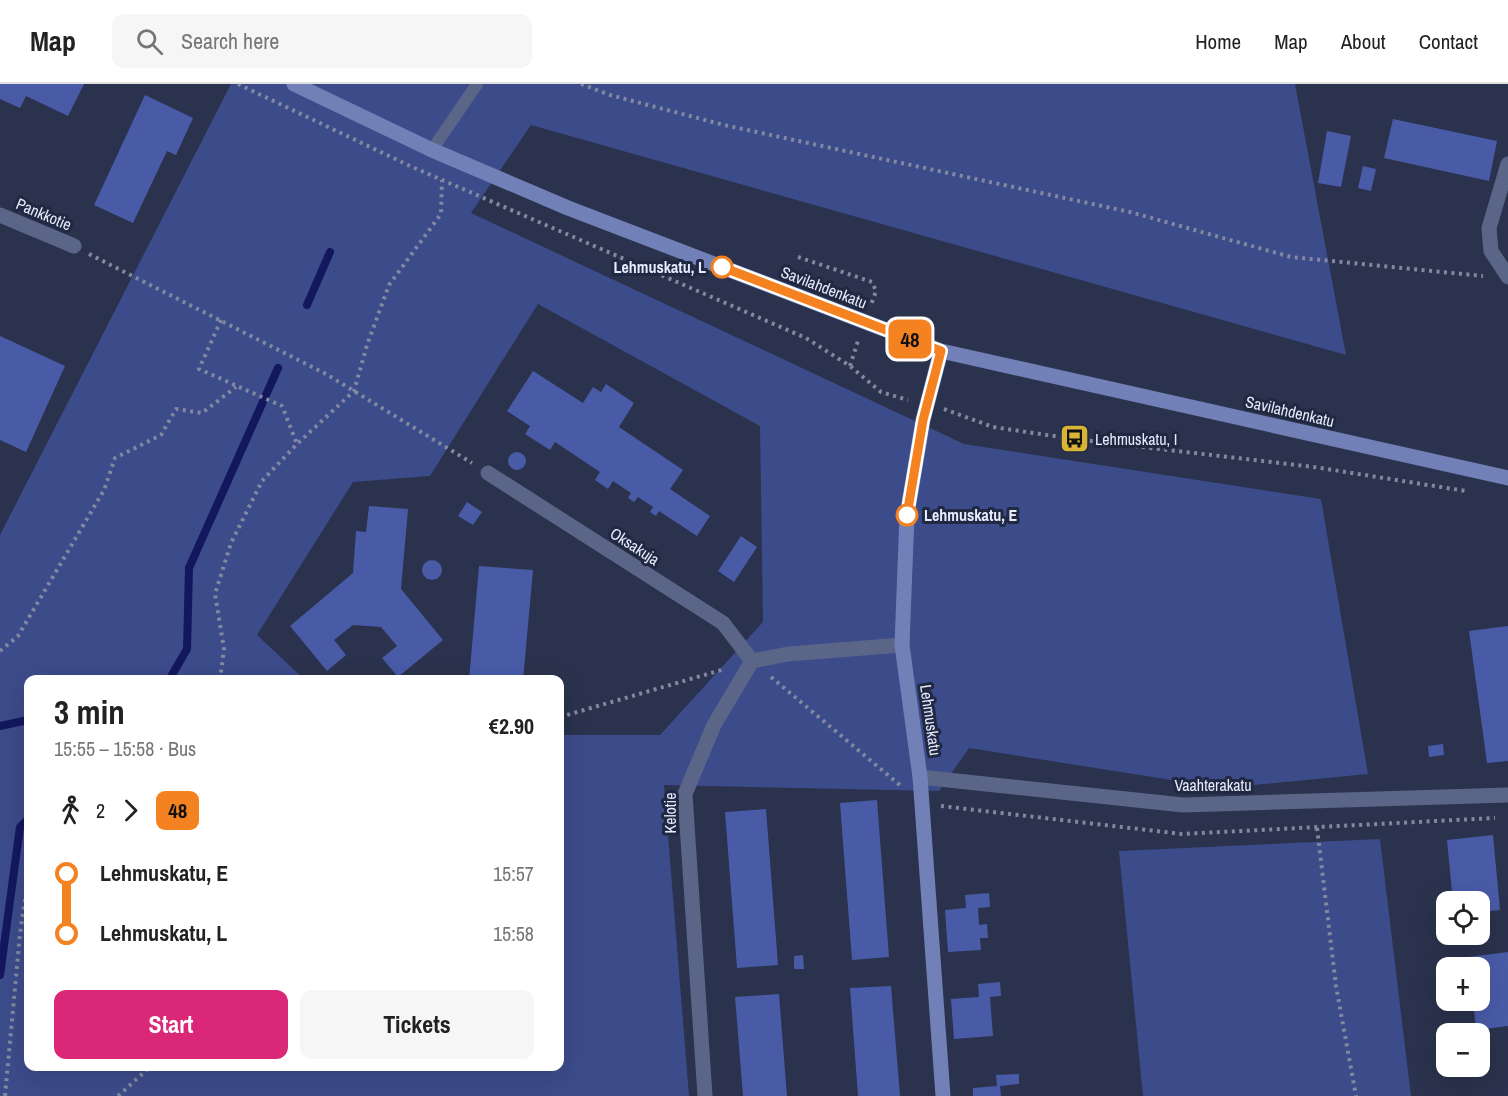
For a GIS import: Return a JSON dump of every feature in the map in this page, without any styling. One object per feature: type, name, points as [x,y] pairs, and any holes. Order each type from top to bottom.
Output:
[{"type":"main road","name":"Savilahdenkatu","points":[[294,84],[432,150],[568,208],[941,351],[1508,478]]},
{"type":"main road","name":"Lehmuskatu","points":[[941,351],[923,420],[907,515],[902,645],[920,777],[943,1096]]},
{"type":"street","points":[[1508,164],[1489,228],[1491,251],[1508,277]]},
{"type":"street","name":"Pankkotie","points":[[0,215],[74,246]]},
{"type":"street","name":"Oksakuja","points":[[488,473],[723,623],[752,661]]},
{"type":"street","points":[[752,661],[788,654],[902,645]]},
{"type":"street","name":"Kelotie","points":[[705,1096],[685,794],[714,725],[752,661]]},
{"type":"street","name":"Vaahterakatu","points":[[920,777],[1184,806],[1508,795]]},
{"type":"lane","points":[[432,150],[477,84]]},
{"type":"path","points":[[581,84],[609,95],[724,125],[1131,212],[1291,257],[1487,276]]},
{"type":"path","points":[[221,675],[225,649],[215,594],[231,543],[262,481],[297,444],[354,391],[367,345],[389,285],[441,214],[442,179]]},
{"type":"path","points":[[74,246],[300,361],[354,391],[488,473]]},
{"type":"path","points":[[221,320],[199,369],[282,406],[297,444]]},
{"type":"path","points":[[0,651],[18,636],[104,490],[115,458],[161,435],[176,409],[202,413],[236,387]]},
{"type":"path","points":[[564,716],[752,661],[922,803]]},
{"type":"path","points":[[1317,828],[1336,986],[1356,1096]]},
{"type":"path","points":[[4,1096],[24,906]]},
{"type":"path","points":[[118,1096],[145,1071]]},
{"type":"shaded area","points":[[231,84],[1295,84],[1346,355],[531,125],[471,213],[964,444],[1321,499],[1368,774],[1222,788],[969,748],[939,791],[664,785],[689,1096],[0,1096],[0,535]]},
{"type":"shaded area","points":[[1380,839],[1411,1096],[1143,1096],[1119,851]]},
{"type":"building","points":[[0,84],[84,84],[68,116],[26,96],[20,108],[0,99]]},
{"type":"building","points":[[145,95],[193,118],[176,155],[167,151],[133,223],[94,205]]},
{"type":"building","points":[[1393,119],[1497,141],[1489,181],[1384,158]]},
{"type":"building","points":[[1327,131],[1351,136],[1341,187],[1318,183]]},
{"type":"building","points":[[1363,166],[1376,169],[1371,191],[1358,188]]},
{"type":"building","points":[[0,336],[65,366],[26,452],[0,440]]},
{"type":"building","points":[[533,371],[583,403],[593,387],[601,392],[606,384],[634,403],[619,427],[683,470],[670,489],[710,516],[697,536],[659,511],[656,516],[650,512],[653,507],[638,497],[634,502],[628,498],[631,493],[613,481],[608,489],[595,480],[600,472],[555,442],[550,450],[525,434],[530,426],[507,411]]},
{"type":"building","points":[[517,452],[523,455],[526,461],[523,467],[517,470],[511,467],[508,461],[511,455]]},
{"type":"building","points":[[467,502],[482,512],[473,525],[458,516]]},
{"type":"building","points":[[369,506],[408,509],[401,589],[443,640],[400,675],[396,675],[382,658],[397,646],[381,627],[353,625],[334,640],[346,655],[327,671],[290,626],[353,573],[356,531],[366,532]]},
{"type":"building","points":[[741,536],[757,547],[734,582],[718,571]]},
{"type":"building","points":[[432,560],[439,563],[442,570],[439,577],[432,580],[425,577],[422,570],[425,563]]},
{"type":"building","points":[[479,566],[533,570],[523,675],[469,675]]},
{"type":"building","points":[[1508,626],[1508,761],[1487,763],[1469,631]]},
{"type":"building","points":[[1443,744],[1444,755],[1429,757],[1428,746]]},
{"type":"building","points":[[877,800],[889,957],[852,960],[840,803]]},
{"type":"building","points":[[766,809],[778,965],[737,968],[725,812]]},
{"type":"building","points":[[1493,835],[1500,910],[1490,911],[1490,891],[1452,891],[1447,840]]},
{"type":"building","points":[[989,893],[990,907],[978,908],[979,925],[987,924],[988,938],[980,938],[981,950],[948,952],[945,910],[966,908],[965,895]]},
{"type":"building","points":[[1508,952],[1508,1026],[1490,1028],[1490,1023],[1475,1023],[1474,1011],[1490,1011],[1490,957],[1468,957]]},
{"type":"building","points":[[803,955],[804,969],[794,969],[794,956]]},
{"type":"building","points":[[1000,982],[1001,996],[990,997],[993,1036],[954,1039],[951,999],[979,997],[978,984]]},
{"type":"building","points":[[891,986],[900,1096],[858,1096],[850,988]]},
{"type":"building","points":[[779,994],[787,1096],[743,1096],[735,997]]},
{"type":"building","points":[[1019,1074],[1019,1084],[1000,1086],[1001,1096],[973,1096],[973,1088],[997,1086],[996,1075]]},
{"type":"waterway","points":[[307,305],[330,252]]},
{"type":"waterway","points":[[172,675],[187,649],[189,568],[278,368]]},
{"type":"waterway","points":[[0,726],[24,721]]},
{"type":"waterway","points":[[0,975],[20,827],[24,823]]},
{"type":"bus line","name":"48","points":[[722,267],[941,351],[923,420],[907,515]]},
{"type":"place","name":"Lehmuskatu, L","points":[[722,267]]},
{"type":"place","name":"Lehmuskatu, I","points":[[1074,439]]},
{"type":"place","name":"Lehmuskatu, E","points":[[907,515]]}]
